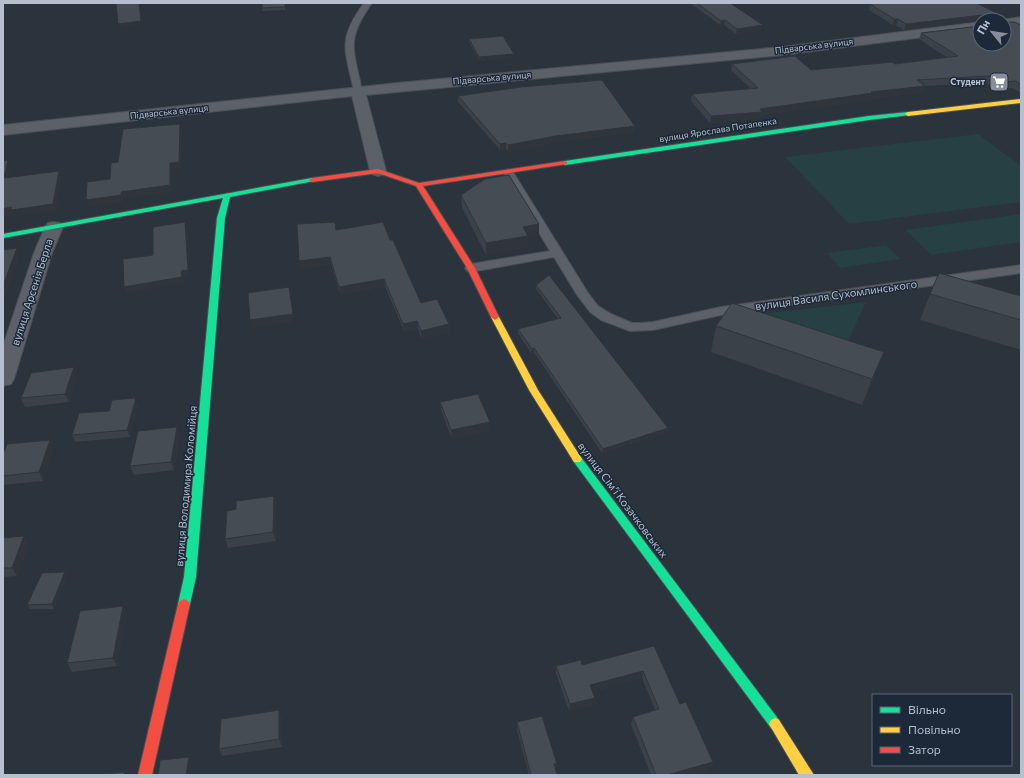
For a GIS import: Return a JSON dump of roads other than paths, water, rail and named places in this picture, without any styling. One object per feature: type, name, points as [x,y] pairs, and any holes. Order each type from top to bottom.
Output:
[{"type":"street","name":"Підварська вулиця","points":[[3,130],[358,92],[782,50],[972,27]]},
{"type":"street","points":[[358,92],[378,171]]},
{"type":"street","name":"вулиця Ярослава Потапенка","points":[[419,185],[869,118],[1021,102]]},
{"type":"street","points":[[3,236],[227,195],[331,177],[378,171],[419,185]]},
{"type":"street","name":"вулиця Сімʼї Козачковських","points":[[419,185],[470,268],[531,387],[580,464],[602,496],[686,603],[767,712],[807,775]]},
{"type":"street","name":"вулиця Володимира Коломійця","points":[[145,775],[190,577],[221,218],[227,195]]},
{"type":"street","name":"вулиця Арсенія Берла","points":[[5,370],[54,227]]},
{"type":"lane","points":[[358,92],[355,75],[351,66],[350,35],[354,22],[368,3]]},
{"type":"lane","name":"вулиця Василя Сухомлинського","points":[[508,172],[583,295],[594,310],[630,327],[652,326],[721,311],[1021,269]]},
{"type":"lane","points":[[470,268],[558,253]]},
{"type":"place","name":"Студент","points":[[999,82]]}]
